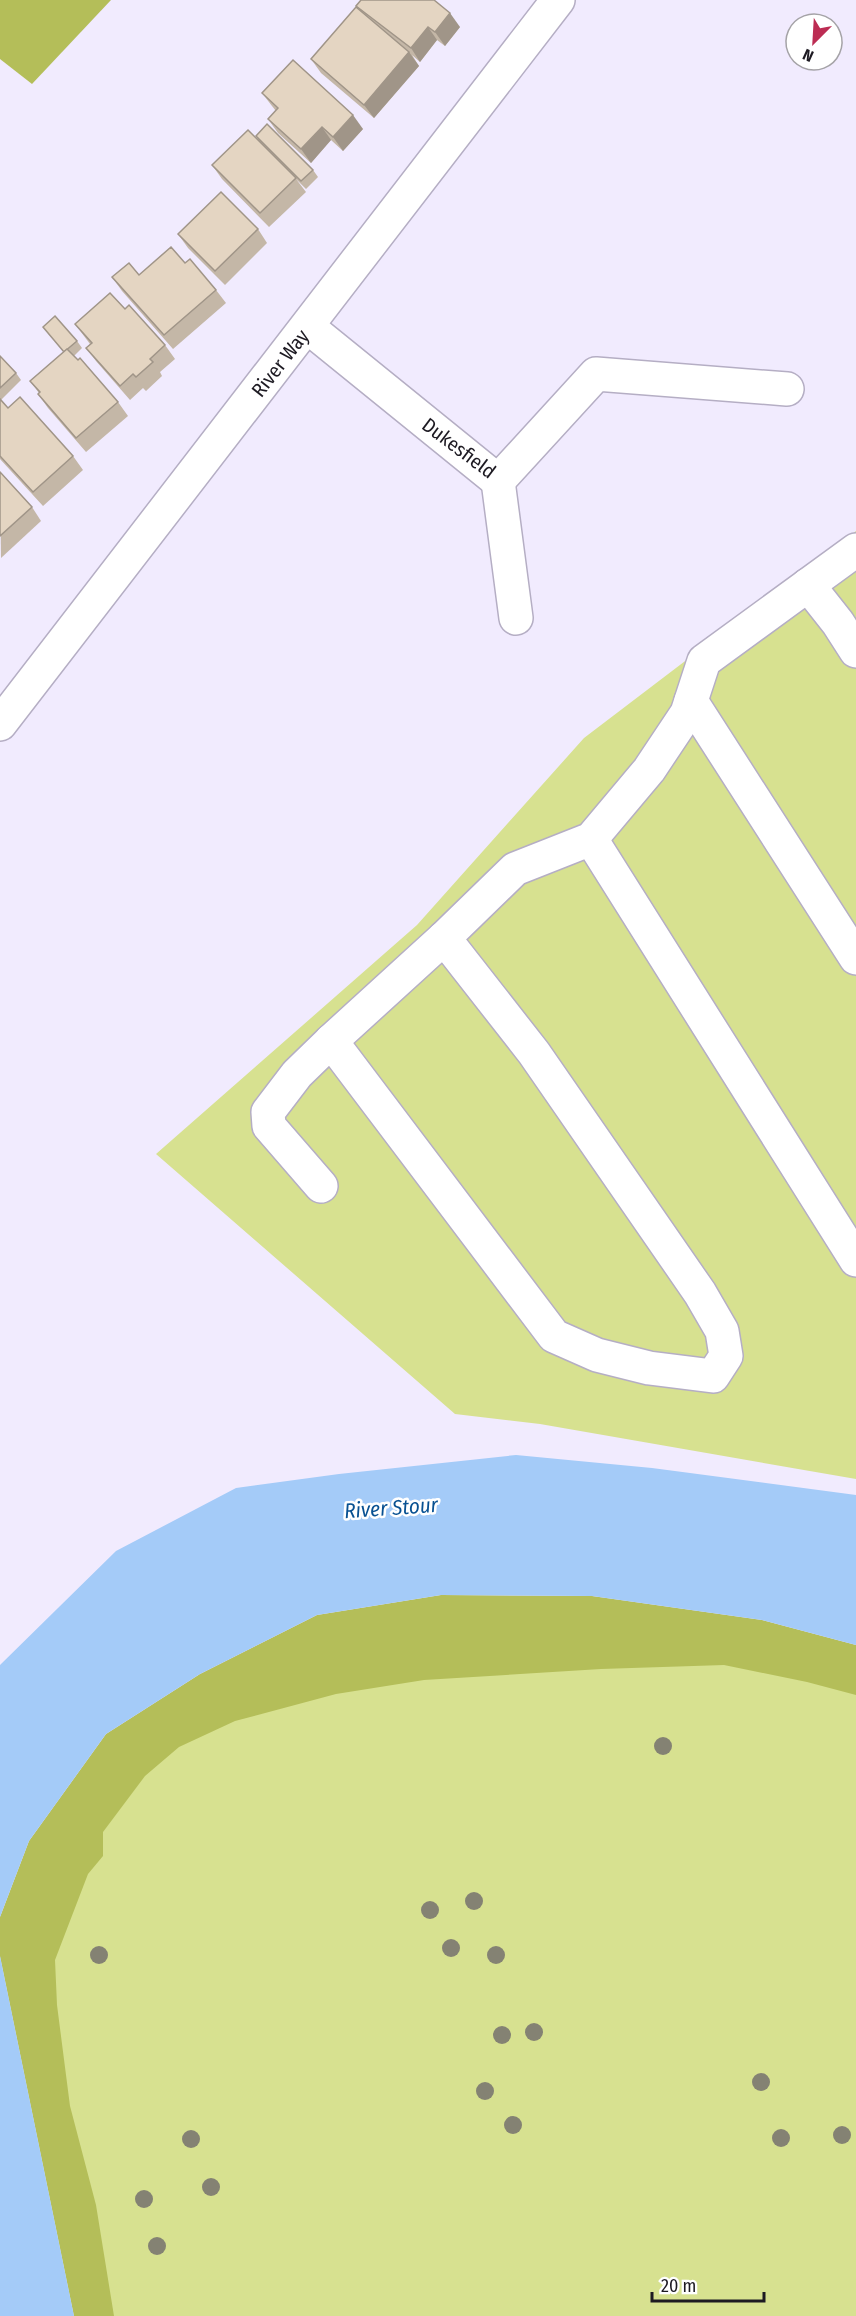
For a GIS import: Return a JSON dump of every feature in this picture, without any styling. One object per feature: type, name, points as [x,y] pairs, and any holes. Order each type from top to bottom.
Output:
[{"type":"street","name":"River Way","points":[[0,724],[558,0]]},
{"type":"street","name":"Dukesfield","points":[[308,327],[498,481],[597,374],[787,389]]},
{"type":"street","points":[[498,481],[516,618]]},
{"type":"street","points":[[321,1186],[269,1126],[268,1112],[297,1074],[515,869],[591,839],[649,770],[687,713],[704,662],[856,550]]},
{"type":"street","points":[[808,585],[838,623],[856,651]]},
{"type":"street","points":[[691,701],[856,958]]},
{"type":"street","points":[[591,839],[856,1260]]},
{"type":"street","points":[[331,1041],[554,1336],[597,1355],[618,1361],[649,1368],[713,1376],[726,1356],[722,1331],[700,1293],[534,1053],[444,938]]},
{"type":"green space","points":[[0,0],[111,0],[32,84],[0,59]]},
{"type":"green space","points":[[856,531],[856,1479],[540,1424],[455,1414],[156,1154],[417,925],[584,738]]},
{"type":"green space","points":[[441,1595],[592,1596],[762,1620],[856,1645],[856,1695],[807,1682],[724,1665],[601,1669],[424,1680],[336,1694],[235,1721],[179,1747],[145,1776],[103,1832],[103,1856],[88,1874],[55,1960],[57,2005],[70,2106],[96,2205],[114,2316],[74,2316],[0,1956],[0,1917],[29,1841],[106,1734],[200,1674],[317,1615]]},
{"type":"green space","points":[[856,1645],[856,2316],[74,2316],[0,1956],[0,1917],[200,1674]]},
{"type":"water","name":"River Stour","points":[[516,1455],[652,1468],[856,1495],[856,1645],[762,1620],[592,1596],[441,1595],[317,1615],[200,1674],[106,1734],[29,1841],[0,1917],[0,1665],[116,1551],[236,1488],[339,1474]]},
{"type":"water","points":[[0,1956],[74,2316],[0,2316]]},
{"type":"building","points":[[361,0],[434,0],[450,13],[435,32],[428,27],[411,48],[356,6]]},
{"type":"building","points":[[356,7],[409,52],[364,105],[311,59]]},
{"type":"building","points":[[293,60],[353,115],[333,137],[322,127],[301,149],[268,119],[278,108],[262,93]]},
{"type":"building","points":[[267,124],[313,170],[301,181],[256,136]]},
{"type":"building","points":[[248,130],[296,178],[260,213],[212,165]]},
{"type":"building","points":[[221,192],[258,229],[215,271],[178,234]]},
{"type":"building","points":[[171,247],[185,263],[190,259],[216,290],[164,335],[112,277],[129,263],[139,275]]},
{"type":"building","points":[[110,293],[125,309],[129,305],[165,345],[150,359],[153,362],[136,377],[133,374],[120,386],[86,348],[92,343],[75,324]]},
{"type":"building","points":[[55,316],[77,341],[64,352],[43,327]]},
{"type":"building","points":[[67,349],[78,360],[80,358],[118,402],[76,438],[38,394],[40,392],[30,381]]},
{"type":"building","points":[[0,356],[16,373],[0,388]]},
{"type":"building","points":[[20,397],[73,456],[33,492],[0,456],[0,399],[8,408]]},
{"type":"building","points":[[0,472],[32,507],[0,536]]}]
